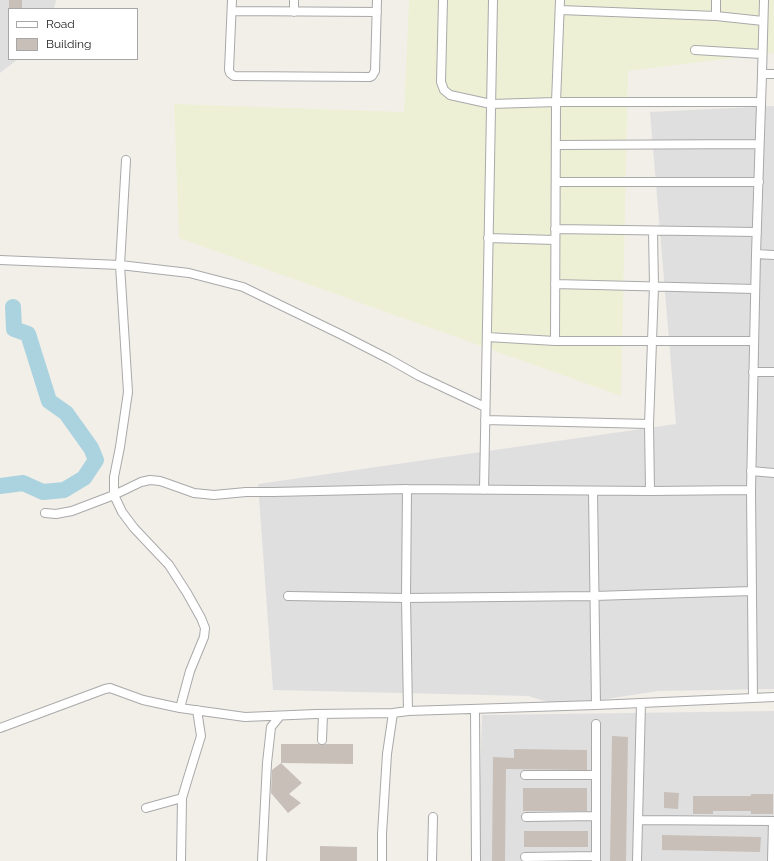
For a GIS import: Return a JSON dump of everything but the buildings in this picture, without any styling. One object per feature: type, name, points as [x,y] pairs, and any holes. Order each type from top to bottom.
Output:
[{"type":"street","points":[[232,0],[230,74],[234,76],[362,77],[372,76],[375,71],[377,0]]},
{"type":"street","points":[[294,0],[294,12]]},
{"type":"street","points":[[443,0],[442,82],[444,90],[450,95],[491,104],[556,102],[761,102]]},
{"type":"street","points":[[484,490],[493,0]]},
{"type":"street","points":[[555,341],[556,102],[560,0]]},
{"type":"street","points":[[716,0],[716,16]]},
{"type":"street","points":[[753,698],[751,471],[764,0]]},
{"type":"street","points":[[560,10],[716,16],[763,21]]},
{"type":"street","points":[[232,11],[377,12]]},
{"type":"street","points":[[695,50],[762,54]]},
{"type":"street","points":[[762,74],[774,74]]},
{"type":"street","points":[[556,145],[759,144]]},
{"type":"street","points":[[126,160],[120,266],[128,392],[114,477],[114,496],[122,512],[134,528],[169,565],[201,618],[205,628],[204,637],[190,671],[180,708]]},
{"type":"street","points":[[556,182],[758,182]]},
{"type":"street","points":[[555,229],[757,232]]},
{"type":"street","points":[[650,491],[649,424],[654,286],[653,231]]},
{"type":"street","points":[[488,238],[555,240]]},
{"type":"street","points":[[756,254],[774,255]]},
{"type":"street","points":[[0,260],[120,266],[189,273],[243,287],[342,335],[419,376],[485,407]]},
{"type":"street","points":[[555,284],[755,289]]},
{"type":"street","points":[[487,337],[555,341],[754,341]]},
{"type":"street","points":[[753,372],[774,372]]},
{"type":"street","points":[[485,420],[649,424]]},
{"type":"street","points":[[751,471],[774,473]]},
{"type":"street","points":[[45,513],[56,514],[72,511],[114,496],[141,482],[150,480],[160,481],[194,493],[214,495],[246,492],[407,489],[593,491],[751,490]]},
{"type":"street","points":[[407,489],[406,598],[408,711]]},
{"type":"street","points":[[593,491],[596,705]]},
{"type":"street","points":[[288,596],[406,598],[594,596],[752,591]]},
{"type":"street","points":[[0,728],[110,688],[143,700],[180,708],[245,717],[393,713],[408,711],[774,697]]},
{"type":"street","points":[[638,861],[641,703]]},
{"type":"street","points":[[475,709],[476,861]]},
{"type":"street","points":[[181,861],[182,798],[201,736],[197,710]]},
{"type":"street","points":[[382,861],[382,834],[387,754],[393,713]]},
{"type":"street","points":[[322,740],[323,714]]},
{"type":"street","points":[[262,861],[267,763],[271,727],[280,716]]},
{"type":"street","points":[[525,857],[596,859],[596,724]]},
{"type":"street","points":[[525,775],[596,775]]},
{"type":"street","points":[[146,808],[182,798]]},
{"type":"street","points":[[526,817],[596,816]]},
{"type":"street","points":[[432,861],[433,817]]},
{"type":"street","points":[[638,820],[774,822],[772,861]]},
{"type":"shaded area","points":[[0,0],[56,0],[54,8],[8,8],[8,60],[17,60],[0,73]]},
{"type":"shaded area","points":[[774,106],[774,689],[658,691],[561,706],[528,696],[273,690],[258,484],[676,424],[650,112]]},
{"type":"shaded area","points":[[774,711],[774,861],[478,861],[482,715]]},
{"type":"green space","points":[[409,0],[774,0],[774,53],[628,71],[621,396],[179,238],[174,104],[404,112]]},
{"type":"waterway","points":[[0,486],[23,483],[43,492],[64,490],[84,478],[96,460],[91,448],[66,413],[49,401],[28,334],[14,329],[13,307]]}]
